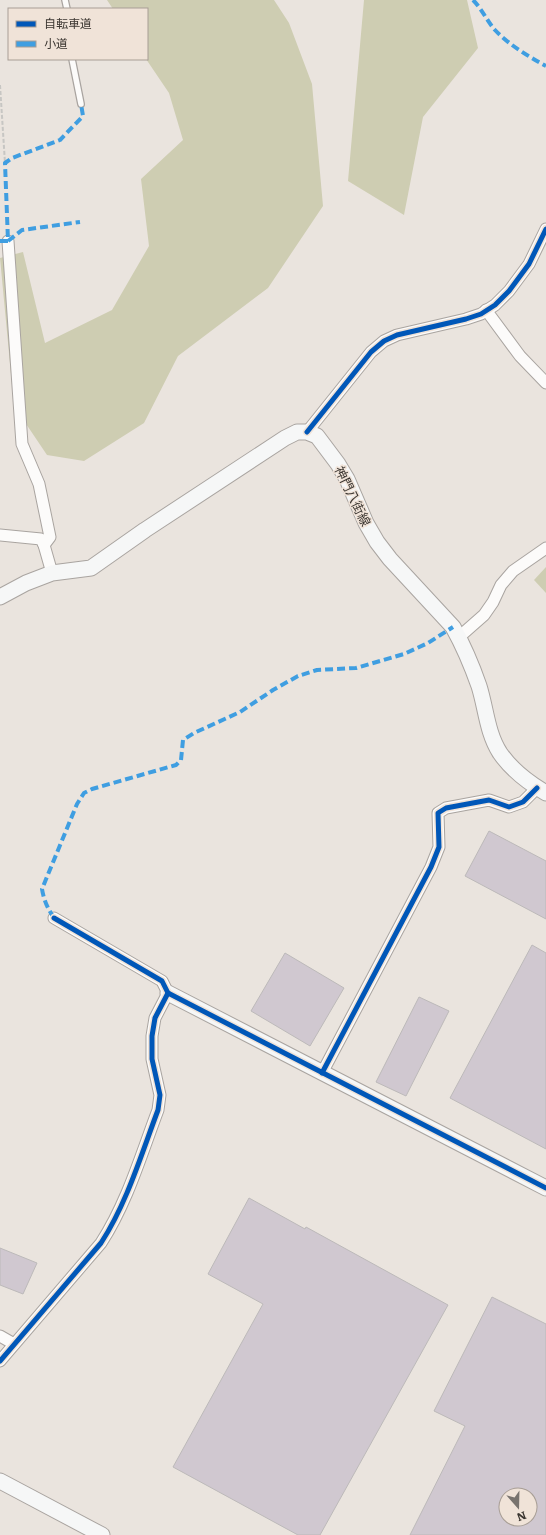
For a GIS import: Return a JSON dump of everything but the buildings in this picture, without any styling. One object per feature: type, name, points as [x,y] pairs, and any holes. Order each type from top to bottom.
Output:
[{"type":"main road","points":[[0,596],[26,583],[52,574],[91,568],[145,530],[285,438],[297,432],[307,432]]},
{"type":"main road","name":"神門八街線","points":[[307,432],[317,436],[338,464],[356,496],[366,523],[377,542],[390,559],[453,627],[459,637],[478,685],[492,737],[500,752],[516,770],[542,790]]},
{"type":"main road","points":[[168,993],[546,1188]]},
{"type":"main road","points":[[0,1481],[102,1535]]},
{"type":"street","points":[[307,432],[371,352],[384,341],[397,335],[466,319],[495,305],[509,291],[529,264],[546,229]]},
{"type":"street","points":[[8,240],[22,444],[39,484],[50,537],[44,545]]},
{"type":"street","points":[[486,310],[520,356],[546,383]]},
{"type":"street","points":[[0,536],[41,539],[52,574]]},
{"type":"street","points":[[459,637],[484,615],[493,602],[501,585],[513,571],[546,548]]},
{"type":"street","points":[[322,1073],[431,867],[439,847],[438,813],[446,808],[489,800],[509,807],[523,802],[542,790]]},
{"type":"street","points":[[0,1361],[101,1243],[111,1227],[125,1197],[158,1110],[160,1095],[152,1059],[152,1036],[155,1018],[168,993],[162,981],[54,918]]},
{"type":"street","points":[[0,1336],[14,1344]]},
{"type":"lane","points":[[72,60],[82,104]]},
{"type":"path","points":[[0,85],[5,164]]},
{"type":"green space","points":[[107,0],[274,0],[289,23],[312,84],[323,206],[268,288],[178,356],[144,423],[84,461],[47,455],[14,406],[0,258],[23,252],[45,343],[112,310],[149,246],[141,179],[183,140],[169,93],[147,60],[148,60],[148,8],[112,8]]},
{"type":"green space","points":[[364,0],[467,0],[478,48],[423,117],[404,215],[348,181]]},
{"type":"green space","points":[[546,567],[546,593],[534,580]]},
{"type":"marked path","points":[[473,0],[492,26],[506,41],[546,66]]},
{"type":"marked path","points":[[0,241],[8,241],[5,163],[12,158],[60,140],[83,116],[81,104]]},
{"type":"marked path","points":[[8,241],[22,230],[80,222]]},
{"type":"marked path","points":[[54,918],[46,905],[42,889],[77,804],[84,793],[92,789],[176,765],[181,760],[183,740],[194,733],[240,712],[273,690],[298,676],[317,670],[356,668],[404,654],[428,643],[453,627]]},
{"type":"cycle path","points":[[307,432],[371,352],[384,341],[397,335],[466,319],[481,314],[495,305],[509,291],[529,264],[546,229]]},
{"type":"cycle path","points":[[322,1073],[431,867],[439,847],[438,813],[446,808],[489,800],[509,807],[523,802],[537,788]]},
{"type":"cycle path","points":[[54,918],[162,981],[168,993],[546,1188]]},
{"type":"cycle path","points":[[0,1361],[101,1243],[126,1195],[158,1110],[160,1095],[152,1059],[152,1036],[155,1018],[168,993]]}]
